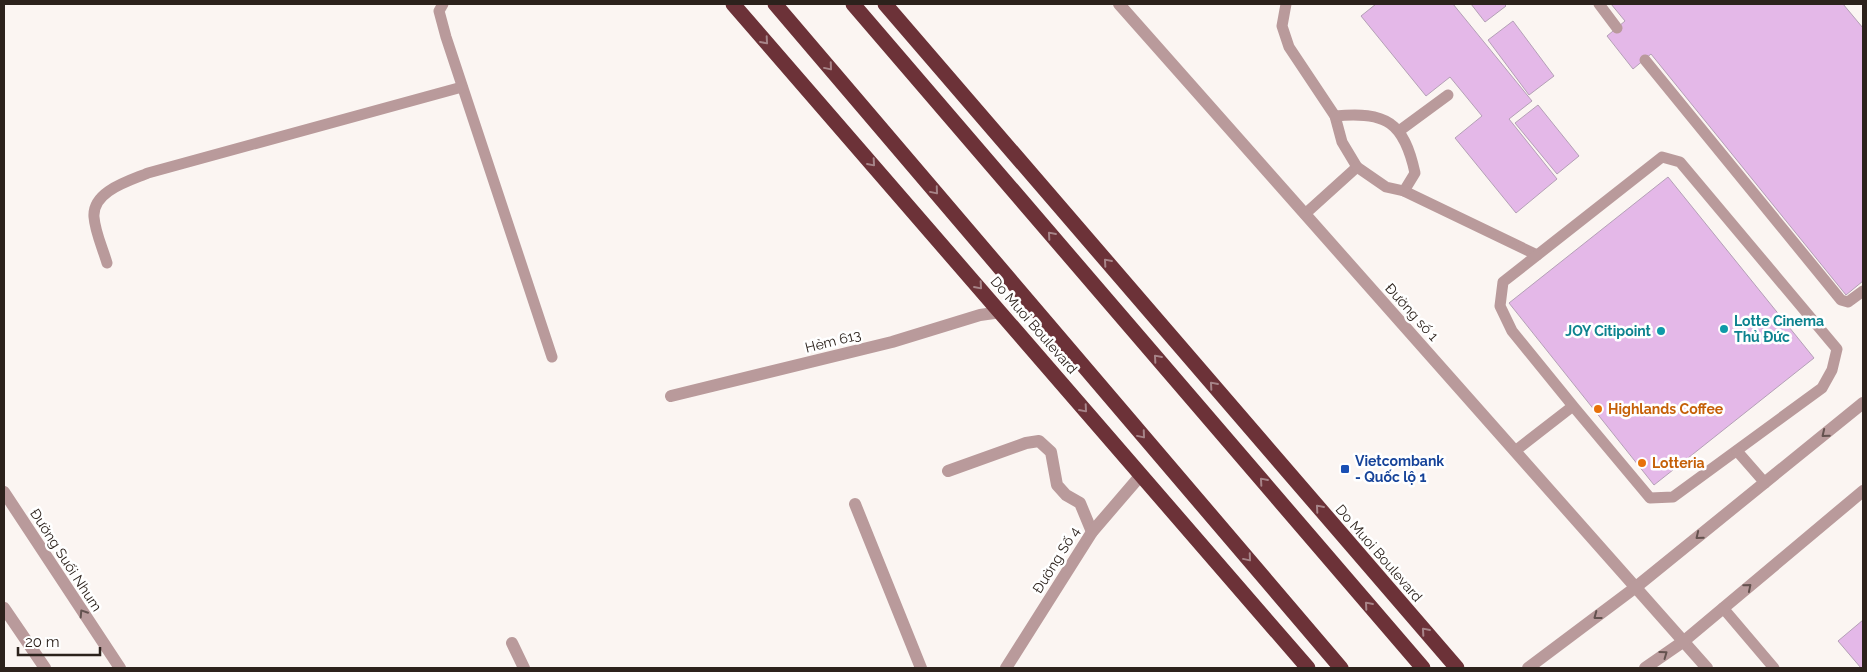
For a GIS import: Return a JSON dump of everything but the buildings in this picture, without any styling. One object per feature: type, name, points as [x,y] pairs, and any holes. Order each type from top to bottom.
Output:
[{"type":"highway","name":"Do Muoi Boulevard","points":[[733,4],[1308,668]]},
{"type":"highway","name":"Do Muoi Boulevard","points":[[775,4],[1341,668]]},
{"type":"highway","points":[[853,4],[1423,668]]},
{"type":"highway","name":"Do Muoi Boulevard","points":[[885,4],[1457,668]]},
{"type":"street","name":"Đường số 1","points":[[1119,4],[1707,668]]},
{"type":"street","name":"Hẻm 613","points":[[672,396],[892,342],[980,315],[1001,312]]},
{"type":"street","points":[[1528,668],[1636,587],[1863,403]]},
{"type":"street","points":[[948,471],[1026,443],[1039,441],[1051,452],[1057,485],[1066,495],[1080,502],[1092,532]]},
{"type":"street","name":"Đường Số 4","points":[[1006,668],[1092,532],[1141,475]]},
{"type":"street","points":[[1645,668],[1684,641],[1863,491]]},
{"type":"street","name":"Đường Suối Nhum","points":[[4,492],[120,668]]},
{"type":"street","points":[[855,504],[921,668]]},
{"type":"street","points":[[6,616],[45,668]]},
{"type":"street","points":[[512,643],[524,668]]},
{"type":"lane","points":[[442,4],[439,11],[462,87],[552,357]]},
{"type":"lane","points":[[1286,4],[1282,26],[1289,47],[1334,116],[1342,142],[1357,167],[1386,187],[1404,191],[1537,255]]},
{"type":"lane","points":[[1599,4],[1617,28]]},
{"type":"lane","points":[[1645,60],[1841,300],[1848,302],[1863,291]]},
{"type":"lane","points":[[107,263],[94,216],[97,202],[118,186],[148,173],[462,87]]},
{"type":"lane","points":[[1399,131],[1448,95]]},
{"type":"lane","points":[[1334,116],[1360,114],[1381,118],[1399,131],[1410,149],[1415,173],[1404,191]]},
{"type":"lane","points":[[1662,157],[1680,162],[1837,349],[1832,370],[1822,388],[1673,497],[1650,498],[1573,406],[1512,331],[1500,306],[1503,282],[1662,157]]},
{"type":"lane","points":[[1305,214],[1357,167]]},
{"type":"lane","points":[[1515,451],[1573,406]]},
{"type":"lane","points":[[1737,451],[1765,482]]},
{"type":"lane","points":[[1723,608],[1774,668]]},
{"type":"place","name":"Lotte Cinema Thủ Đức","points":[[1724,329]]},
{"type":"place","name":"JOY Citipoint","points":[[1661,331]]},
{"type":"place","name":"Highlands Coffee","points":[[1598,409]]},
{"type":"place","name":"Lotteria","points":[[1642,463]]},
{"type":"place","name":"Vietcombank - Quốc lộ 1","points":[[1345,469]]}]
